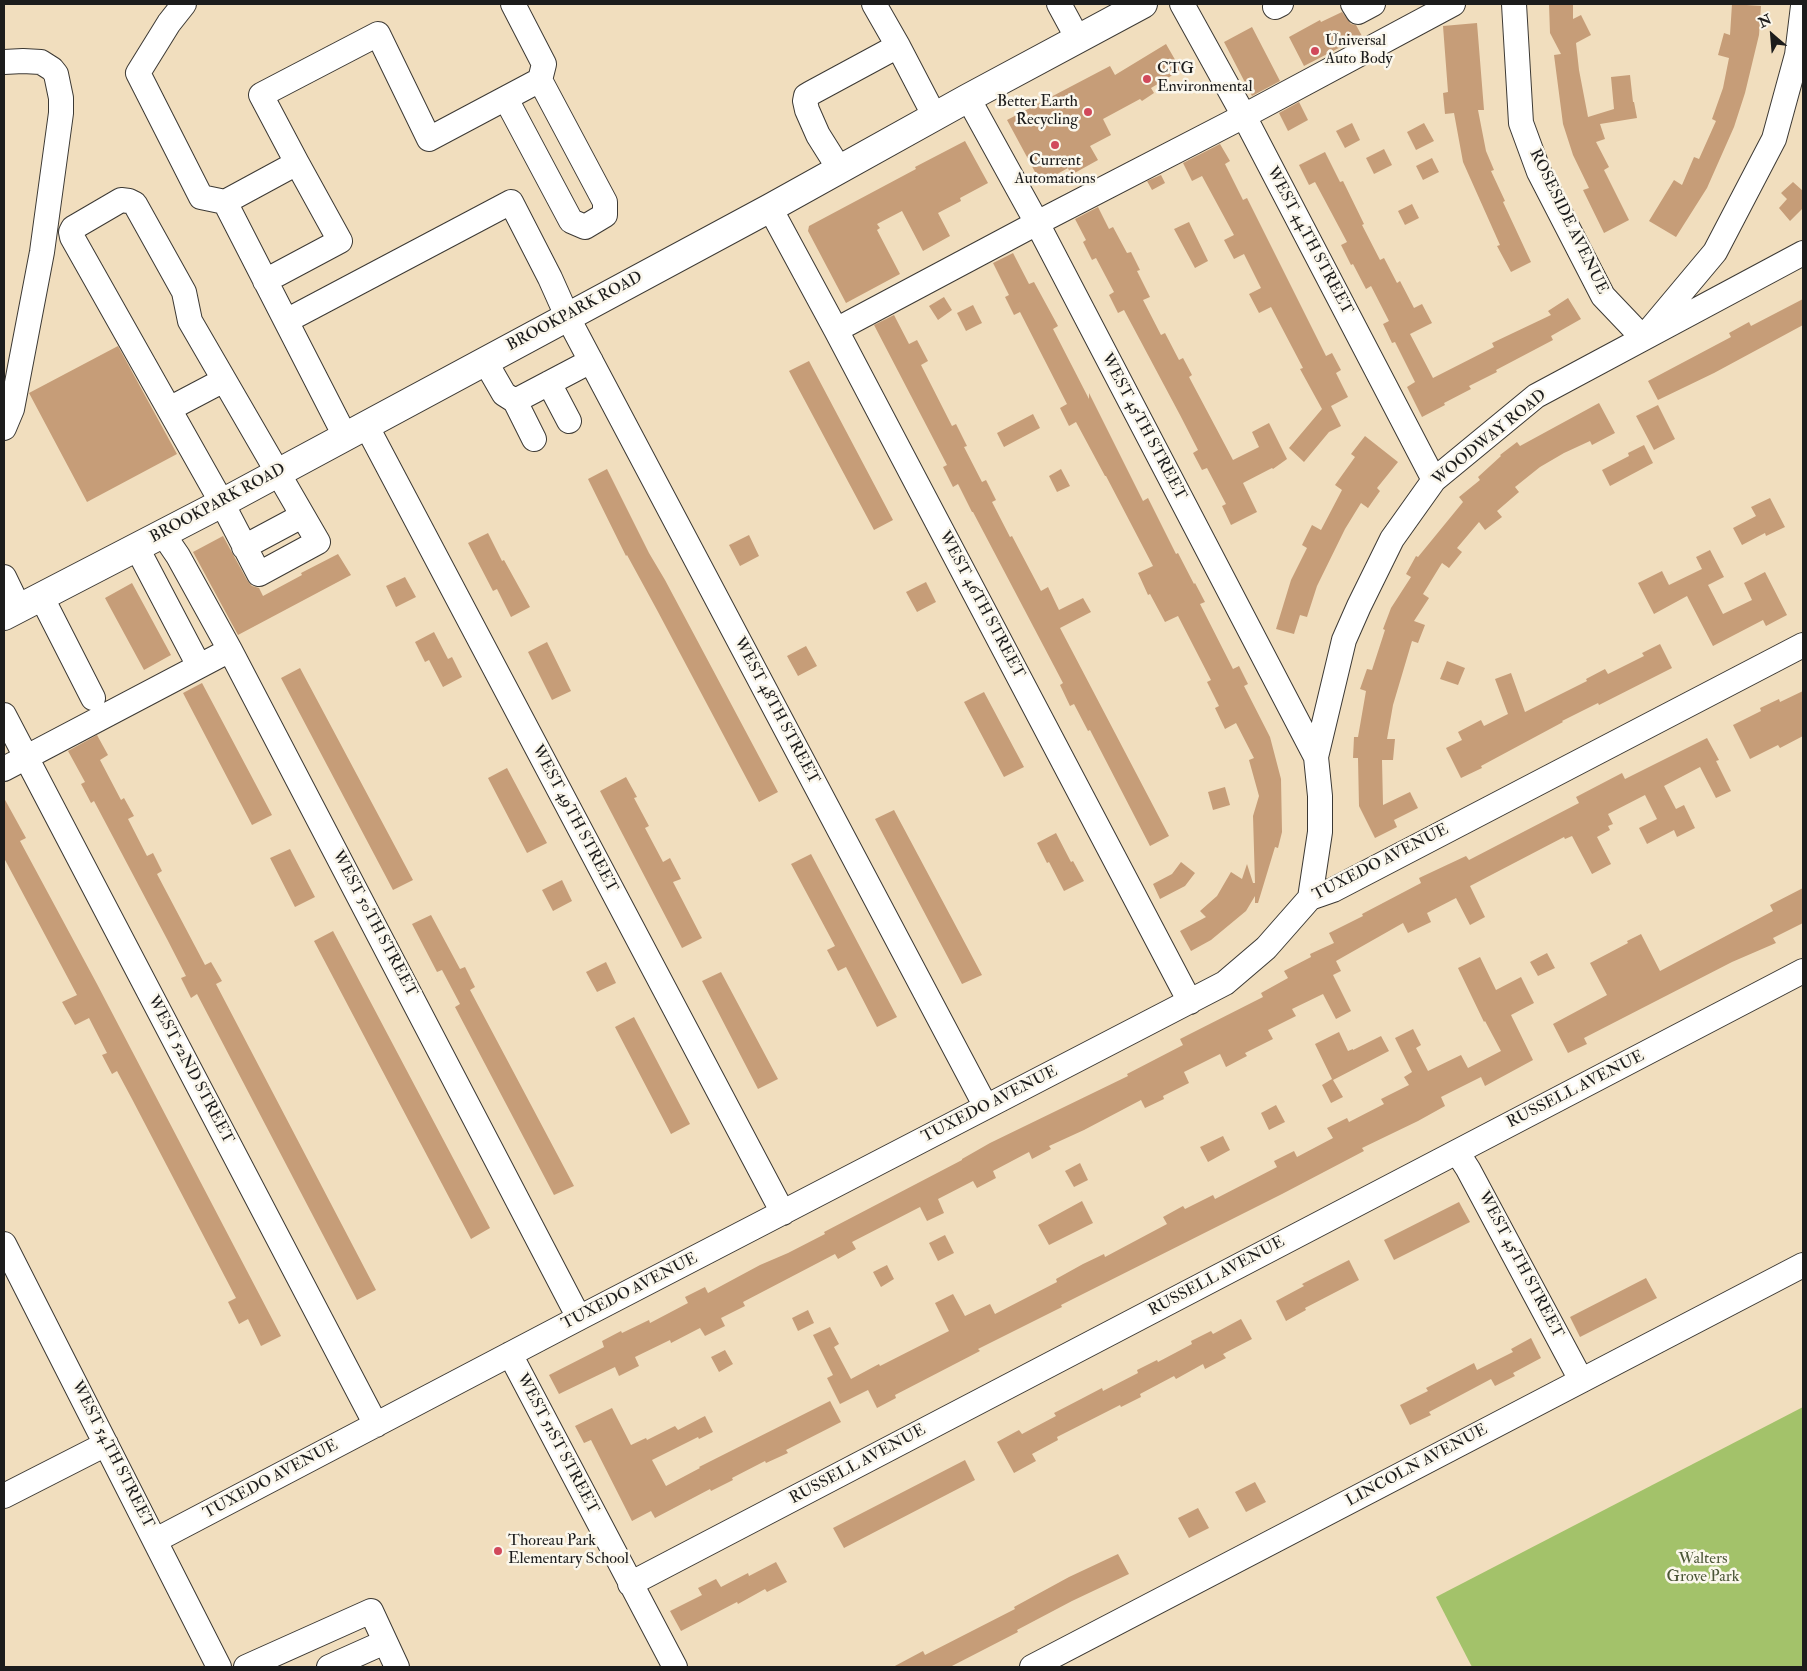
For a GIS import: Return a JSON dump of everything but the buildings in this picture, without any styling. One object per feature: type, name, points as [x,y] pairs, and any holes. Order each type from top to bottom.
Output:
[{"type":"main road","name":"BROOKPARK ROAD","points":[[21,607],[222,503],[770,208],[968,98],[1143,4]]},
{"type":"street","points":[[184,4],[138,73],[200,198],[225,202],[298,163]]},
{"type":"street","points":[[506,98],[571,221],[585,227],[605,215],[605,202],[540,80],[544,64],[513,4]]},
{"type":"street","points":[[874,4],[935,117]]},
{"type":"street","points":[[1059,4],[1078,39]]},
{"type":"street","name":"WEST 44TH STREET","points":[[1182,4],[1244,116],[1434,480]]},
{"type":"street","points":[[1352,4],[1358,12],[1373,4]]},
{"type":"street","points":[[836,330],[1454,4]]},
{"type":"street","name":"ROSESIDE AVENUE","points":[[1514,4],[1521,123],[1539,172],[1603,296],[1643,338]]},
{"type":"street","points":[[1643,338],[1714,252],[1774,139],[1798,55],[1803,6]]},
{"type":"street","points":[[265,281],[340,241],[261,95],[378,34],[429,139],[540,80]]},
{"type":"street","points":[[840,170],[818,135],[806,110],[806,96],[898,46]]},
{"type":"street","points":[[4,62],[23,60],[41,62],[52,69],[56,74],[61,98],[61,113],[42,252],[12,409],[4,428]]},
{"type":"street","name":"WEST 45TH STREET","points":[[968,98],[1037,223],[1316,757]]},
{"type":"street","points":[[121,200],[135,204],[184,292],[190,321],[224,380],[318,542],[259,574],[222,503],[72,237],[71,232],[73,228],[121,200]]},
{"type":"street","name":"WEST 49TH STREET","points":[[225,202],[286,320],[355,430],[783,1213]]},
{"type":"street","name":"WEST 48TH STREET","points":[[286,320],[511,202],[567,316],[986,1107]]},
{"type":"street","name":"WEST 46TH STREET","points":[[770,208],[1190,1002]]},
{"type":"street","name":"WOODWAY ROAD","points":[[1310,898],[1320,832],[1320,796],[1316,757],[1344,640],[1392,539],[1434,480],[1536,396],[1803,253]]},
{"type":"street","points":[[484,361],[504,394],[515,402],[534,439]]},
{"type":"street","points":[[515,402],[591,361]]},
{"type":"street","points":[[169,409],[224,380]]},
{"type":"street","points":[[549,383],[569,421]]},
{"type":"street","name":"WEST 50TH STREET","points":[[163,534],[178,556],[230,650],[579,1318]]},
{"type":"street","points":[[136,548],[199,666]]},
{"type":"street","points":[[4,577],[21,607],[93,698]]},
{"type":"street","name":"TUXEDO AVENUE","points":[[156,1540],[1225,983],[1266,948],[1310,898],[1333,890],[1803,645]]},
{"type":"street","points":[[4,769],[230,650]]},
{"type":"street","name":"WEST 52ND STREET","points":[[4,715],[376,1425]]},
{"type":"street","name":"RUSSELL AVENUE","points":[[630,1584],[1803,971]]},
{"type":"street","name":"WEST 45TH STREET","points":[[1457,1152],[1468,1169],[1581,1380]]},
{"type":"street","name":"WEST 54TH STREET","points":[[4,1244],[220,1667]]},
{"type":"street","name":"LINCOLN AVENUE","points":[[1032,1667],[1803,1265]]},
{"type":"street","name":"WEST 51ST STREET","points":[[510,1354],[674,1667]]},
{"type":"street","points":[[4,1496],[106,1444]]},
{"type":"street","points":[[246,1667],[371,1611],[397,1667]]},
{"type":"street","points":[[329,1667],[385,1642]]},
{"type":"green space","name":"Walters Grove Park","points":[[1803,1407],[1803,1667],[1472,1667],[1436,1597]]},
{"type":"place","name":"Universal Auto Body","points":[[1315,51]]},
{"type":"place","name":"CTG Environmental","points":[[1147,79]]},
{"type":"place","name":"Better Earth Recycling","points":[[1088,112]]},
{"type":"place","name":"Current Automations","points":[[1055,145]]},
{"type":"place","name":"Thoreau Park Elementary School","points":[[498,1551]]}]
